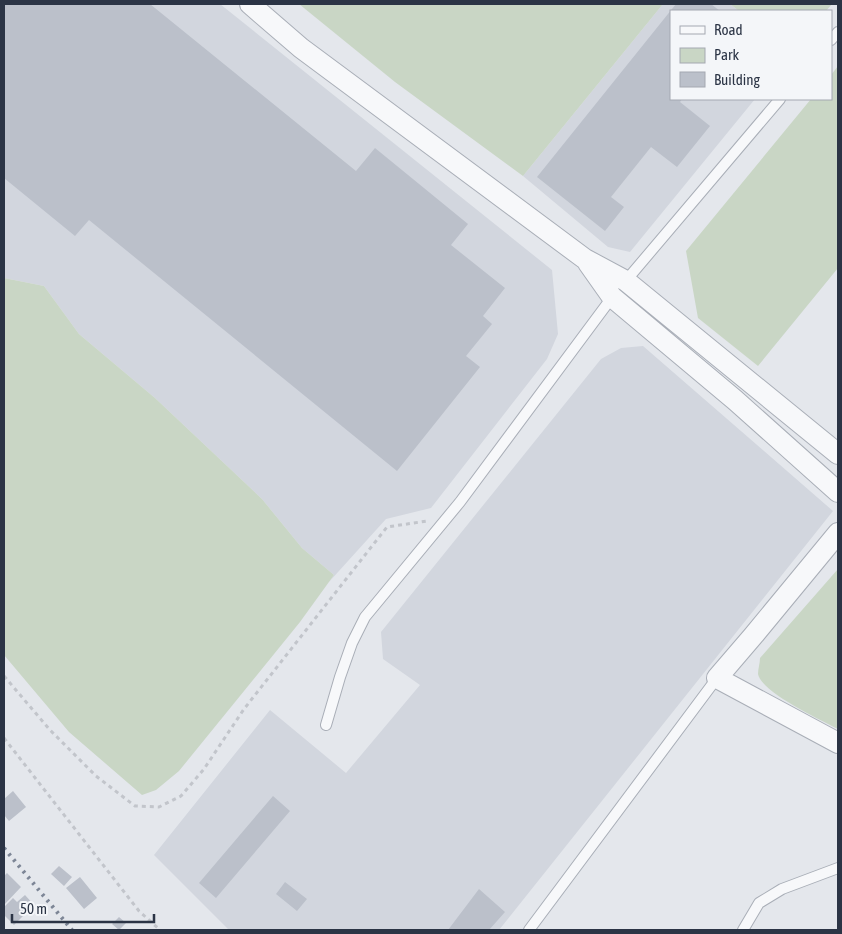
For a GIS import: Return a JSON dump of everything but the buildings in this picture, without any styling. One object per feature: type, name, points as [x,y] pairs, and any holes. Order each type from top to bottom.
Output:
[{"type":"street","points":[[250,4],[301,48],[585,259],[626,281],[838,454]]},
{"type":"street","points":[[585,259],[612,297],[735,400],[838,492]]},
{"type":"street","points":[[838,533],[717,678],[838,743]]},
{"type":"lane","points":[[326,725],[352,643],[365,617],[447,517],[612,297],[779,100]]},
{"type":"lane","points":[[529,930],[717,678]]},
{"type":"lane","points":[[742,930],[758,903],[782,889],[838,868]]},
{"type":"path","points":[[4,676],[50,730],[96,776],[135,806],[159,807],[181,796],[204,769],[244,708],[387,527],[447,517]]},
{"type":"path","points":[[4,738],[139,911],[160,930]]},
{"type":"shaded area","points":[[4,4],[220,4],[552,270],[558,334],[547,359],[431,508],[386,519],[329,582],[334,575],[302,548],[262,499],[155,398],[79,334],[44,286],[4,278]]},
{"type":"shaded area","points":[[663,4],[730,4],[738,10],[670,10],[670,100],[754,100],[630,252],[608,247],[523,176]]},
{"type":"shaded area","points":[[643,346],[833,511],[499,930],[229,930],[154,855],[270,710],[346,773],[420,685],[383,659],[381,632],[601,359],[621,348]]},
{"type":"green space","points":[[299,4],[663,4],[523,176],[395,82]]},
{"type":"green space","points":[[730,4],[832,4],[827,10],[738,10]]},
{"type":"green space","points":[[838,66],[838,268],[758,366],[698,318],[686,251],[810,100],[832,100],[832,74]]},
{"type":"green space","points":[[4,278],[44,286],[79,334],[155,398],[262,499],[302,548],[334,575],[300,622],[179,771],[156,790],[142,795],[69,732],[4,655]]},
{"type":"green space","points":[[838,569],[838,729],[780,697],[769,689],[758,674],[760,658]]},
{"type":"railway","points":[[4,848],[72,930]]}]
